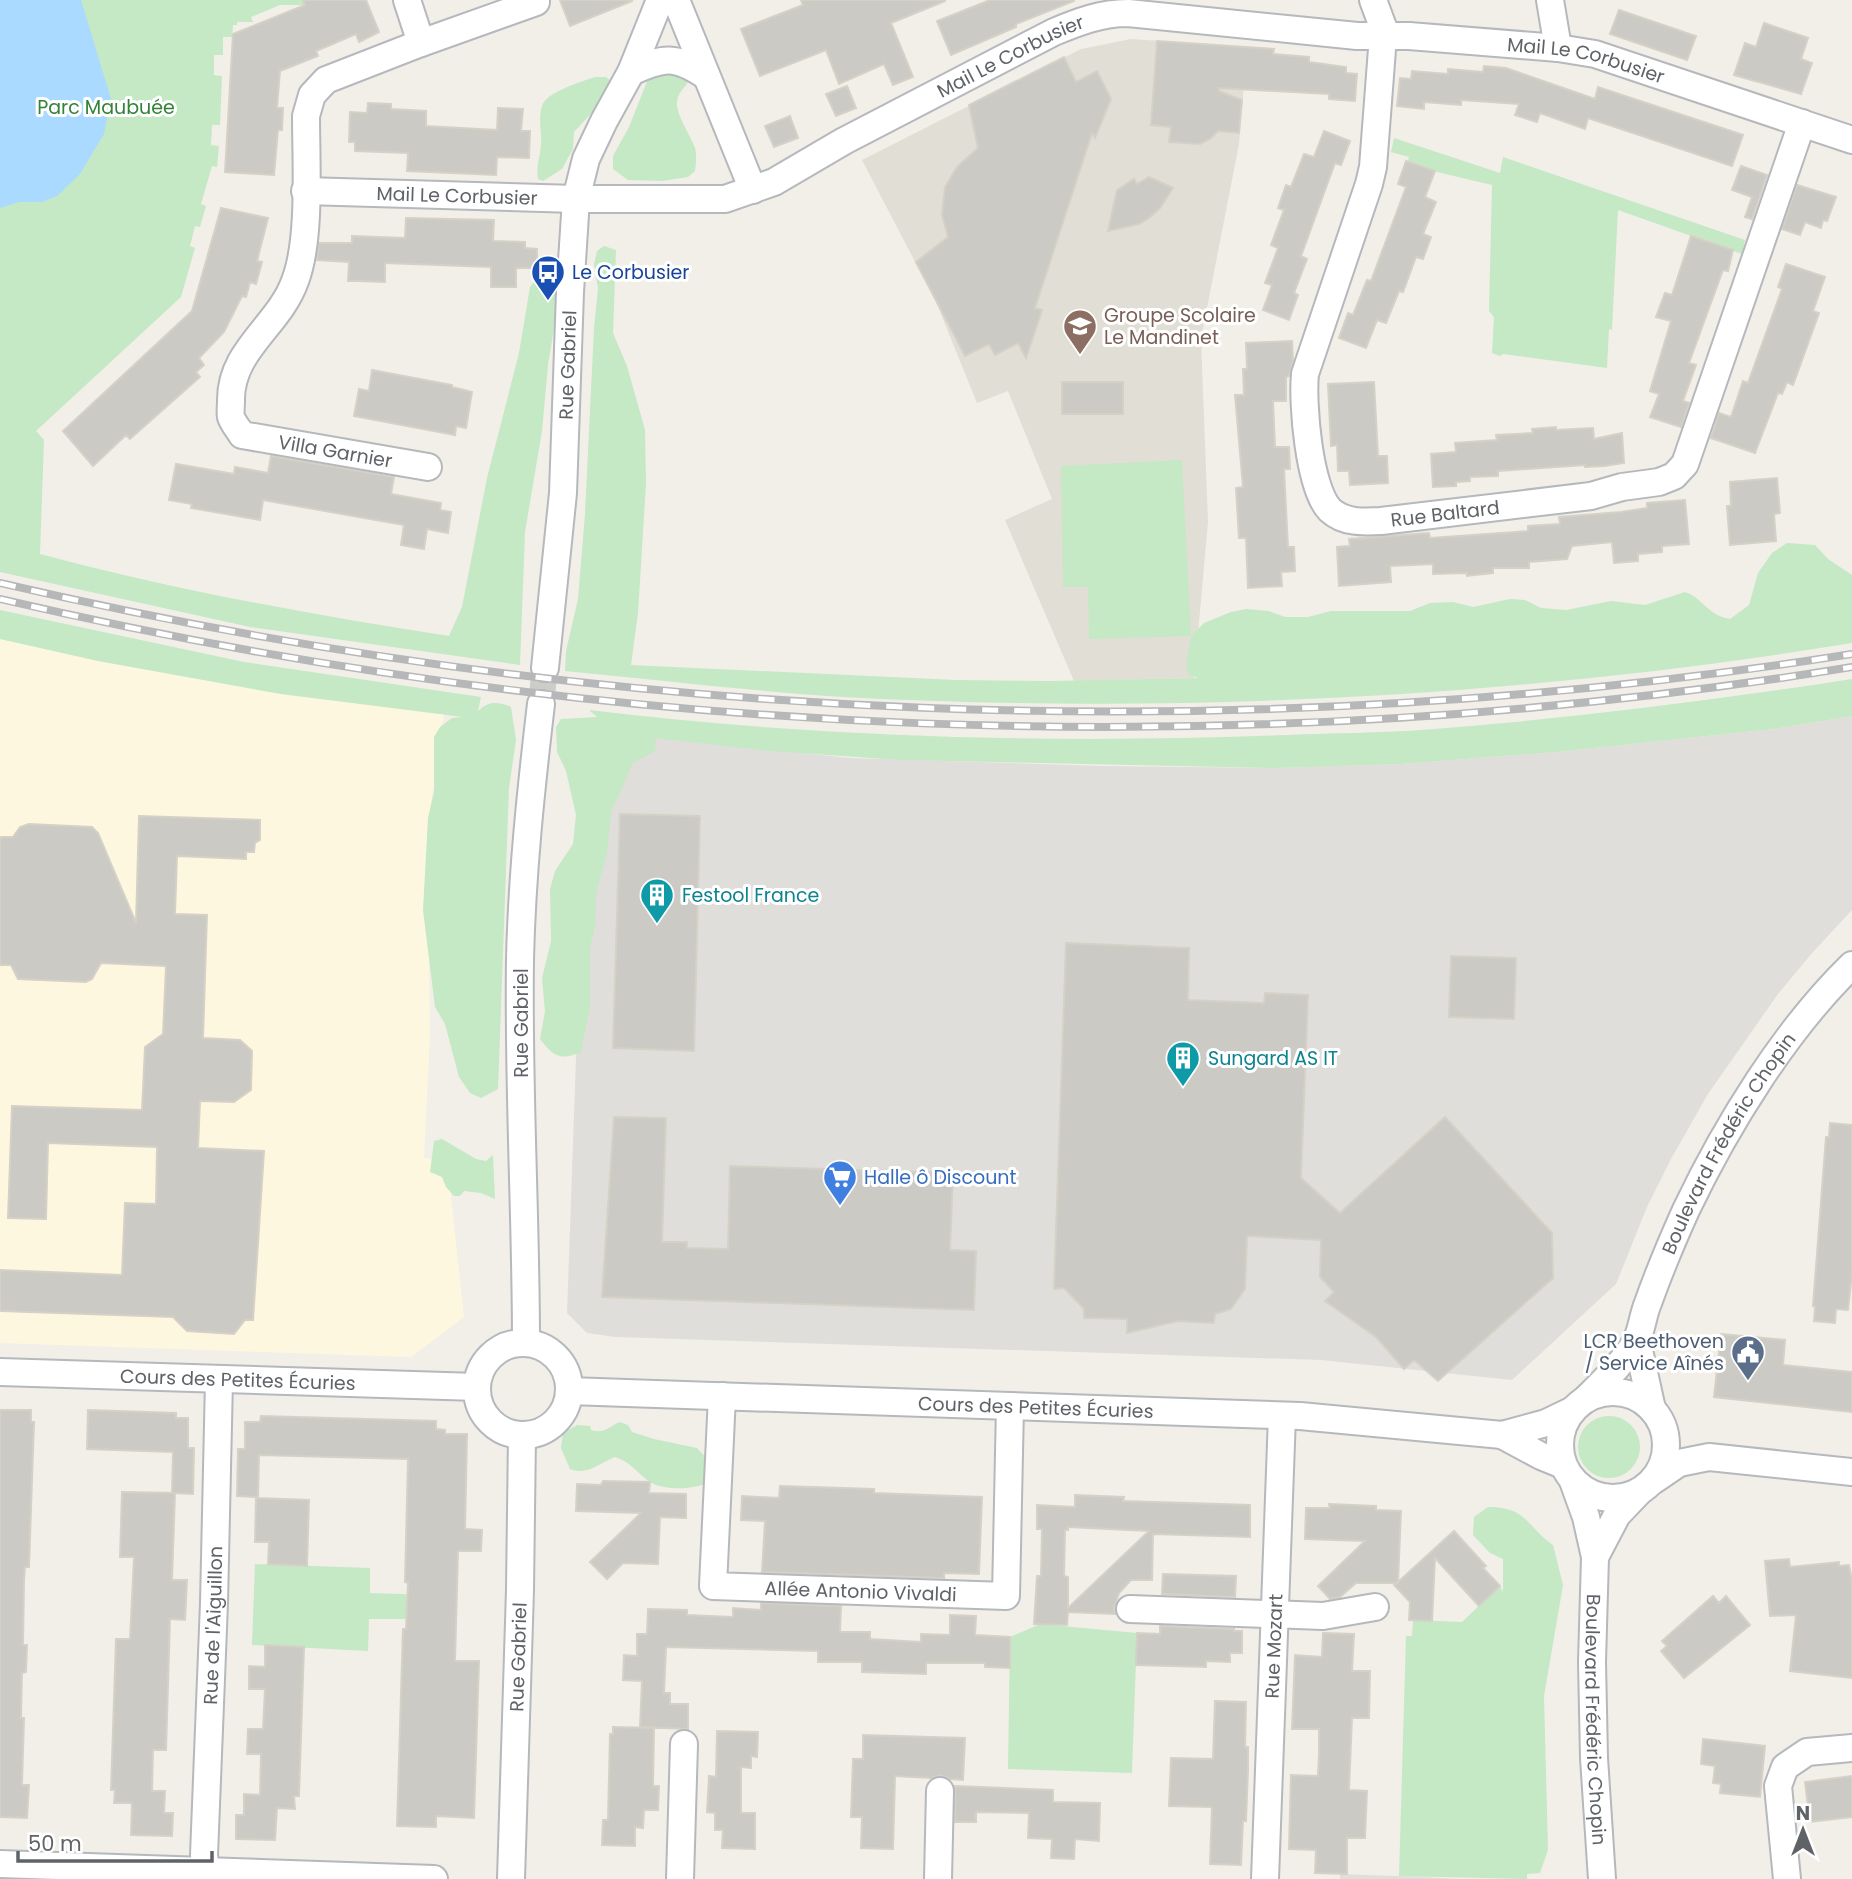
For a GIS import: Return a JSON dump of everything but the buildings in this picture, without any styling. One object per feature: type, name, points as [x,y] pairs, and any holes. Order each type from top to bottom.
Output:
[{"type":"street","points":[[407,0],[421,43]]},
{"type":"street","name":"Rue Gabriel","points":[[545,668],[563,493],[576,199],[586,159],[631,72],[660,0]]},
{"type":"street","points":[[676,0],[753,190]]},
{"type":"street","name":"Rue Baltard","points":[[1373,0],[1383,27],[1383,36],[1369,184],[1305,374],[1303,387],[1311,464],[1320,495],[1331,510],[1345,519],[1358,522],[1591,496],[1622,487],[1659,482],[1674,476],[1685,464],[1802,123]]},
{"type":"street","points":[[1550,0],[1558,48]]},
{"type":"street","points":[[305,191],[306,117],[312,95],[326,80],[536,2]]},
{"type":"street","name":"Mail Le Corbusier","points":[[305,191],[576,199],[725,199],[774,182],[844,141],[1054,32],[1108,13],[1357,36],[1409,36],[1558,48],[1595,54],[1852,140]]},
{"type":"street","points":[[631,72],[656,61],[673,59],[688,64],[706,76]]},
{"type":"street","name":"Villa Garnier","points":[[305,191],[302,255],[295,282],[283,307],[252,342],[238,364],[230,392],[231,418],[243,435],[428,467]]},
{"type":"street","name":"Rue Gabriel","points":[[526,1343],[520,959],[528,821],[541,704]]},
{"type":"street","name":"Boulevard Frédéric Chopin","points":[[1579,1405],[1607,1378],[1637,1341],[1646,1306],[1675,1236],[1715,1156],[1767,1069],[1830,987],[1852,965]]},
{"type":"street","name":"Boulevard Frédéric Chopin","points":[[1637,1341],[1657,1417]]},
{"type":"street","points":[[526,1343],[540,1346],[552,1353],[562,1364],[568,1377],[569,1391],[566,1405],[549,1427],[522,1435],[499,1428],[489,1420],[478,1399],[477,1387],[480,1373],[492,1355],[511,1344],[526,1343]]},
{"type":"street","name":"Cours des Petites Écuries","points":[[0,1372],[477,1387]]},
{"type":"street","name":"Rue de l'Aiguillon","points":[[206,1875],[204,1855],[219,1380]]},
{"type":"street","name":"Cours des Petites Écuries","points":[[569,1391],[1282,1416],[1502,1435],[1546,1423],[1579,1405]]},
{"type":"street","points":[[1710,1457],[1657,1417],[1638,1398],[1621,1392],[1603,1393],[1579,1405],[1564,1423],[1560,1437],[1559,1452],[1568,1473],[1587,1492],[1603,1498],[1621,1498],[1645,1487],[1679,1463],[1710,1457],[1852,1472]]},
{"type":"street","name":"Allée Antonio Vivaldi","points":[[722,1396],[713,1587],[1006,1597],[1010,1406]]},
{"type":"street","name":"Rue Mozart","points":[[1265,1879],[1282,1416]]},
{"type":"street","points":[[1645,1487],[1661,1469],[1666,1455],[1666,1439],[1657,1417]]},
{"type":"street","name":"Rue Gabriel","points":[[511,1879],[522,1435]]},
{"type":"street","name":"Cours des Petites Écuries","points":[[1502,1435],[1568,1473]]},
{"type":"street","name":"Boulevard Frédéric Chopin","points":[[1568,1473],[1586,1517],[1595,1557],[1593,1703],[1602,1879]]},
{"type":"street","name":"Boulevard Frédéric Chopin","points":[[1595,1557],[1617,1515],[1645,1487]]},
{"type":"street","points":[[1130,1609],[1323,1616],[1375,1607]]},
{"type":"street","points":[[680,1879],[684,1744]]},
{"type":"street","points":[[1787,1879],[1778,1787],[1784,1767],[1807,1752],[1852,1748]]},
{"type":"street","points":[[938,1879],[940,1791]]},
{"type":"street","points":[[0,1864],[206,1875],[434,1879]]},
{"type":"shaded area","name":"Groupe Scolaire Le Mandinet","points":[[1131,39],[1247,47],[1239,144],[1201,339],[1208,522],[1194,678],[1074,681],[1005,520],[1052,499],[1008,391],[977,403],[936,302],[862,160],[1081,49]]},
{"type":"shaded area","points":[[0,639],[98,661],[281,694],[444,714],[427,832],[430,1035],[424,1158],[447,1160],[464,1317],[411,1357],[0,1343]]},
{"type":"shaded area","points":[[1852,716],[1852,910],[1778,994],[1708,1094],[1647,1207],[1616,1284],[1512,1380],[1321,1360],[615,1337],[587,1333],[567,1313],[578,1001],[616,726],[639,736],[850,758],[1276,768],[1401,764],[1556,752],[1773,729]]},
{"type":"shaded area","points":[[1340,1874],[1422,1877],[1456,1879],[1340,1879]]},
{"type":"green space","name":"Parc Maubuée","points":[[0,0],[303,0],[305,5],[280,5],[251,17],[253,22],[237,22],[237,25],[233,25],[232,37],[223,37],[223,55],[214,55],[214,75],[222,76],[220,125],[212,125],[211,145],[219,146],[217,167],[212,166],[201,204],[206,206],[200,227],[195,226],[190,246],[195,248],[181,297],[36,431],[44,440],[40,554],[244,601],[449,636],[462,607],[487,478],[519,353],[530,287],[538,277],[553,278],[557,310],[548,365],[542,431],[525,532],[520,665],[250,627],[0,572]]},
{"type":"green space","points":[[670,71],[690,77],[679,94],[677,106],[695,148],[695,171],[688,177],[662,181],[628,180],[613,169],[613,156],[629,127],[648,79],[658,73]]},
{"type":"green space","points":[[595,77],[606,77],[612,82],[609,94],[574,132],[573,149],[562,169],[543,181],[538,179],[542,106],[557,92]]},
{"type":"green space","points":[[1394,138],[1500,173],[1503,157],[1745,240],[1742,254],[1618,210],[1612,330],[1609,329],[1607,368],[1503,354],[1500,356],[1492,353],[1494,317],[1489,311],[1492,185],[1437,172],[1408,161],[1409,157],[1391,152]]},
{"type":"green space","points":[[604,246],[616,250],[613,333],[627,366],[645,430],[646,483],[638,613],[631,665],[956,680],[1198,678],[1189,675],[1187,670],[1191,636],[1204,623],[1246,609],[1269,611],[1285,617],[1308,617],[1331,611],[1410,611],[1430,603],[1453,602],[1473,607],[1510,599],[1525,600],[1541,608],[1566,610],[1611,601],[1645,605],[1685,592],[1716,614],[1730,619],[1749,605],[1758,573],[1772,553],[1787,543],[1815,545],[1828,559],[1852,575],[1852,643],[1727,662],[1475,689],[1222,702],[1096,704],[843,697],[565,671],[566,651],[578,599],[585,514],[598,289],[594,264],[597,251]]},
{"type":"green space","points":[[1182,460],[1191,636],[1089,639],[1088,587],[1063,587],[1061,466]]},
{"type":"green space","points":[[0,610],[244,662],[481,697],[478,711],[493,703],[511,707],[516,740],[509,788],[498,1089],[481,1098],[470,1093],[459,1077],[445,1024],[435,1007],[423,910],[428,818],[434,792],[434,737],[440,727],[452,718],[463,717],[281,694],[98,661],[0,639]]},
{"type":"green space","points":[[1852,679],[1852,716],[1773,729],[1556,752],[1401,764],[1276,768],[899,760],[771,751],[654,738],[655,751],[633,763],[611,812],[607,853],[596,894],[595,926],[590,947],[590,1007],[581,1052],[568,1056],[558,1055],[540,1039],[545,1011],[542,978],[551,941],[550,889],[555,871],[573,844],[576,815],[566,771],[557,752],[556,727],[561,719],[597,717],[589,710],[851,733],[1026,738],[1201,738],[1389,732],[1476,726],[1638,709]]},
{"type":"green space","points":[[442,1139],[476,1159],[486,1161],[493,1155],[495,1199],[481,1193],[464,1191],[460,1196],[454,1196],[442,1177],[430,1172],[434,1141]]},
{"type":"green space","points":[[1603,1416],[1615,1416],[1631,1425],[1638,1435],[1638,1459],[1631,1469],[1615,1478],[1603,1478],[1592,1473],[1583,1464],[1578,1453],[1578,1441],[1583,1430],[1592,1421]]},
{"type":"green space","points":[[620,1422],[628,1425],[632,1432],[697,1448],[710,1462],[707,1483],[685,1488],[660,1486],[653,1484],[629,1464],[615,1457],[588,1470],[570,1469],[561,1448],[563,1433],[577,1425],[590,1426],[591,1430],[600,1431]]},
{"type":"green space","points":[[1488,1507],[1511,1510],[1525,1518],[1553,1545],[1563,1585],[1544,1696],[1548,1850],[1540,1873],[1527,1874],[1527,1879],[1399,1876],[1406,1636],[1412,1636],[1413,1620],[1462,1622],[1500,1586],[1503,1592],[1503,1559],[1490,1553],[1473,1535],[1474,1517]]},
{"type":"green space","points":[[255,1564],[370,1568],[370,1593],[433,1595],[407,1614],[406,1619],[369,1619],[368,1651],[252,1645]]},
{"type":"green space","points":[[1040,1624],[1137,1633],[1132,1773],[1008,1769],[1010,1637]]},
{"type":"water","points":[[0,0],[81,0],[111,99],[104,134],[80,174],[57,196],[42,202],[19,202],[0,208]]},
{"type":"tunnel","points":[[541,704],[545,668]]},
{"type":"railway","points":[[0,583],[228,631],[459,667],[690,693],[923,708],[1156,711],[1388,704],[1621,685],[1852,654]]},
{"type":"railway","points":[[0,599],[228,647],[458,683],[690,709],[923,723],[1156,727],[1389,718],[1621,699],[1852,667]]},
{"type":"place","name":"Le Corbusier","points":[[548,302]]},
{"type":"place","name":"Groupe Scolaire Le Mandinet","points":[[1080,356]]},
{"type":"place","name":"Festool France","points":[[657,925]]},
{"type":"place","name":"Sungard AS IT","points":[[1183,1088]]},
{"type":"place","name":"Halle ô Discount","points":[[840,1207]]},
{"type":"place","name":"LCR Beethoven / Service Aînés","points":[[1748,1382]]}]
